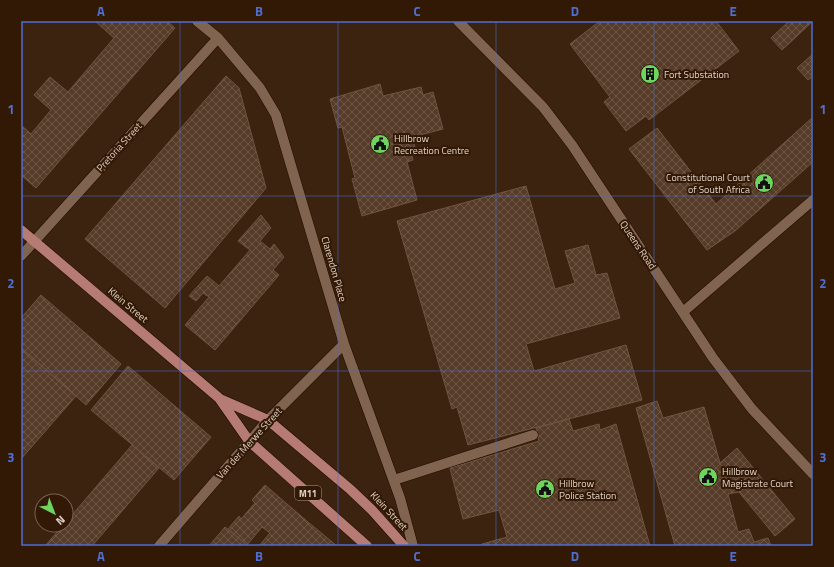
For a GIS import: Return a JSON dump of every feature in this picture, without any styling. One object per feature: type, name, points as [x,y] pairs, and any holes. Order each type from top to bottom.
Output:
[{"type":"main road","name":"Klein Street","points":[[21,230],[219,398],[250,441]]},
{"type":"main road","name":"Klein Street","points":[[219,398],[268,420],[371,508],[404,546]]},
{"type":"main road","name":"M11","points":[[250,441],[367,546]]},
{"type":"street","name":"Clarendon Place","points":[[197,21],[218,38],[260,88],[276,115],[344,344],[394,480],[413,546]]},
{"type":"street","name":"Queens Road","points":[[462,22],[543,107],[572,145],[714,358],[752,409],[813,474]]},
{"type":"street","name":"Pretoria Street","points":[[21,256],[218,38]]},
{"type":"street","points":[[683,312],[813,200]]},
{"type":"street","name":"Van der Merwe Street","points":[[159,546],[268,420],[344,344]]},
{"type":"street","points":[[394,480],[533,435]]},
{"type":"building","points":[[95,21],[167,21],[175,28],[36,188],[21,175],[21,125],[31,134],[51,110],[34,95],[50,77],[68,92],[114,38]]},
{"type":"building","name":"Fort Substation","points":[[600,21],[716,21],[739,51],[649,120],[646,116],[626,131],[604,102],[610,97],[570,44]]},
{"type":"building","points":[[789,21],[813,21],[782,50],[771,38]]},
{"type":"building","points":[[813,54],[813,76],[808,80],[797,68]]},
{"type":"building","points":[[226,76],[239,88],[266,188],[165,308],[85,239]]},
{"type":"building","name":"Hillbrow Recreation Centre","points":[[380,84],[383,96],[421,87],[423,95],[433,92],[443,129],[412,137],[416,151],[411,153],[413,160],[407,162],[417,200],[362,216],[352,179],[355,178],[342,127],[338,128],[330,99]]},
{"type":"building","name":"Constitutional Court of South Africa","points":[[813,117],[813,162],[735,231],[707,250],[629,149],[657,128],[716,204]]},
{"type":"building","points":[[526,186],[555,289],[575,283],[565,251],[588,245],[596,275],[607,273],[620,318],[526,344],[534,371],[626,345],[642,400],[468,445],[457,407],[452,409],[397,221]]},
{"type":"building","points":[[261,215],[271,228],[260,241],[270,249],[274,244],[284,257],[273,270],[279,275],[215,350],[185,325],[209,297],[203,293],[196,301],[189,296],[207,276],[219,286],[250,250],[238,241]]},
{"type":"building","points":[[41,295],[121,364],[86,405],[21,348],[21,318]]},
{"type":"building","points":[[21,348],[76,396],[21,459]]},
{"type":"building","points":[[128,366],[211,437],[174,480],[91,410]]},
{"type":"building","name":"Hillbrow Magistrate Court","points":[[657,401],[663,418],[704,407],[720,463],[737,448],[795,519],[775,536],[739,492],[728,494],[738,532],[749,529],[754,542],[768,538],[771,546],[675,546],[636,408]]},
{"type":"building","name":"Hillbrow Police Station","points":[[569,419],[573,431],[599,424],[600,430],[616,424],[650,546],[483,546],[482,544],[507,537],[499,510],[463,519],[450,468],[539,441],[536,428]]},
{"type":"building","points":[[132,445],[159,468],[92,546],[45,546],[56,533],[74,533],[74,513]]},
{"type":"building","points":[[265,485],[337,546],[259,546],[270,533],[262,527],[247,545],[228,529],[239,516],[241,519],[255,503],[252,500]]},
{"type":"building","points":[[225,527],[248,546],[209,546]]},
{"type":"place","name":"Fort Substation","points":[[650,74]]},
{"type":"place","name":"Hillbrow Recreation Centre","points":[[380,144]]},
{"type":"place","name":"Constitutional Court of South Africa","points":[[764,183]]},
{"type":"place","name":"Hillbrow Magistrate Court","points":[[708,477]]},
{"type":"place","name":"Hillbrow Police Station","points":[[545,489]]}]
